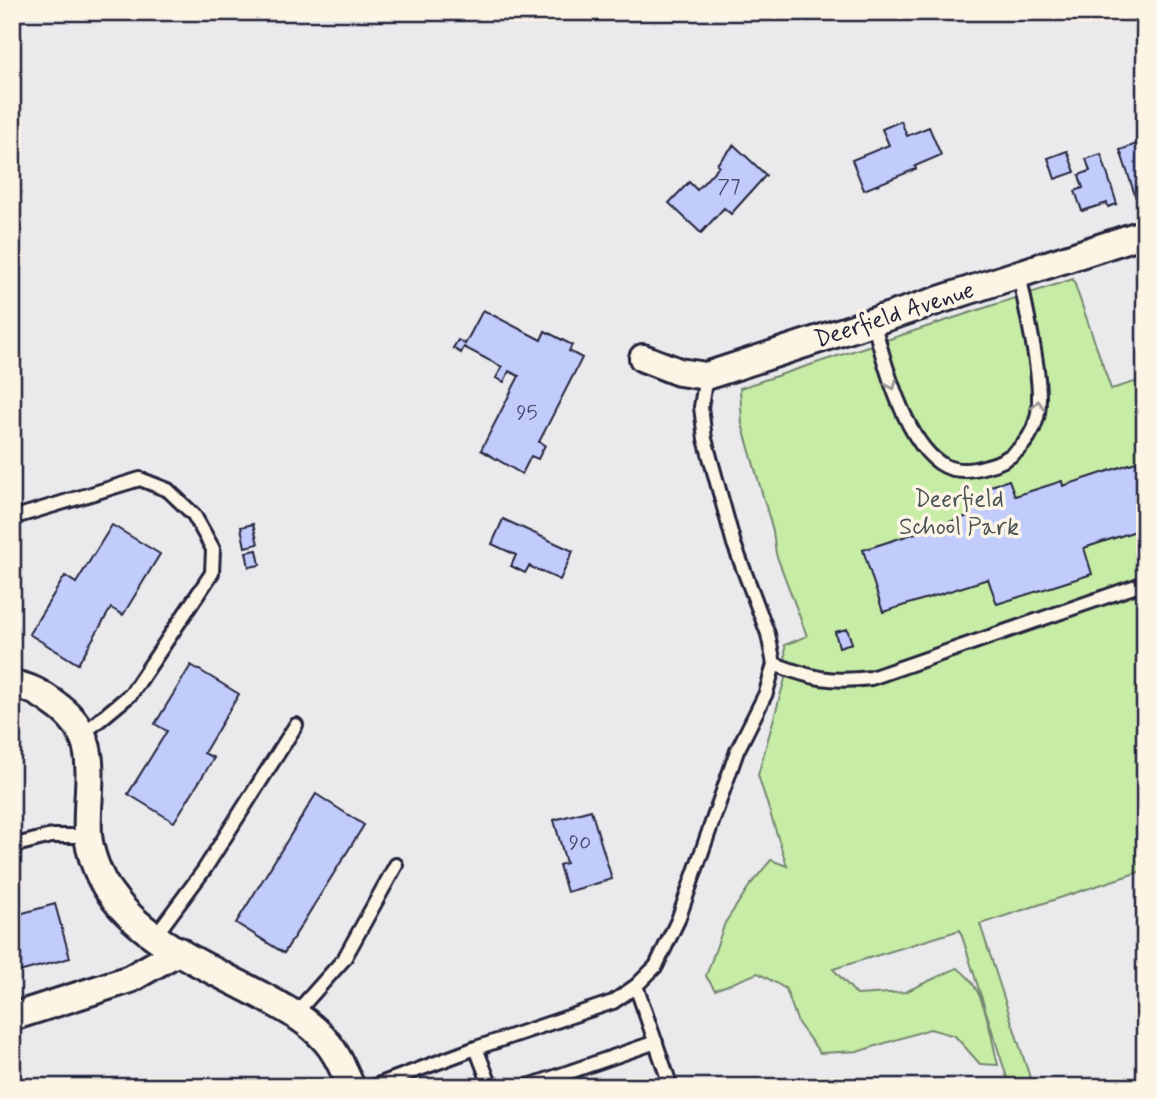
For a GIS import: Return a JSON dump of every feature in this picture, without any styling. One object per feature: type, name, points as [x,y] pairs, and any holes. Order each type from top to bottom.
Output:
[{"type":"street","name":"Deerfield Avenue","points":[[643,358],[679,372],[706,376],[1145,233]]},
{"type":"street","points":[[12,684],[30,687],[65,710],[84,733],[91,766],[88,836],[108,892],[126,914],[179,951],[295,1014],[325,1040],[344,1069],[351,1087]]},
{"type":"street","points":[[12,1017],[130,979],[179,951]]},
{"type":"lane","points":[[873,320],[886,370],[909,424],[929,453],[946,467],[967,471],[992,466],[1013,456],[1027,440],[1037,420],[1040,387],[1019,273]]},
{"type":"lane","points":[[372,1087],[403,1082],[475,1048],[613,1002],[636,986],[656,966],[678,919],[737,751],[766,693],[774,664],[768,634],[734,544],[705,439],[701,407],[706,376]]},
{"type":"lane","points":[[12,519],[140,479],[168,490],[186,506],[214,549],[212,573],[131,694],[84,733]]},
{"type":"lane","points":[[774,664],[807,676],[840,682],[871,678],[1145,583]]},
{"type":"lane","points":[[155,936],[204,870],[296,725]]},
{"type":"lane","points":[[12,846],[51,836],[88,836]]},
{"type":"lane","points":[[295,1014],[344,959],[396,865]]},
{"type":"lane","points":[[636,986],[671,1087]]},
{"type":"lane","points":[[526,1087],[656,1042]]},
{"type":"lane","points":[[475,1048],[491,1087]]},
{"type":"green space","name":"Deerfield School Park","points":[[1073,279],[1111,389],[1145,379],[1145,870],[980,924],[1033,1087],[1010,1087],[960,930],[833,969],[857,995],[905,992],[957,968],[975,986],[981,998],[998,1065],[980,1064],[955,1036],[930,1029],[860,1051],[820,1053],[798,1023],[786,989],[758,973],[715,990],[706,976],[725,923],[750,885],[771,860],[787,866],[758,775],[786,675],[785,645],[807,636],[776,554],[773,531],[742,424],[740,388]]},
{"type":"building","points":[[901,121],[907,136],[929,127],[941,155],[915,166],[916,169],[864,190],[852,160],[889,145],[882,129]]},
{"type":"building","points":[[1145,141],[1145,195],[1136,198],[1120,150]]},
{"type":"building","points":[[734,145],[766,175],[731,214],[724,208],[701,233],[669,203],[689,182],[697,190]]},
{"type":"building","points":[[1067,151],[1075,172],[1055,179],[1048,158]]},
{"type":"building","points":[[1101,154],[1117,204],[1108,207],[1107,203],[1082,211],[1075,191],[1083,188],[1079,175],[1090,171],[1086,159]]},
{"type":"building","points":[[1145,298],[1145,322],[1138,301]]},
{"type":"building","points":[[483,310],[541,340],[545,331],[572,345],[569,351],[582,358],[539,442],[545,445],[538,459],[531,456],[522,474],[481,450],[519,376],[509,371],[504,382],[496,378],[502,367],[464,347],[461,353],[453,348],[458,340],[465,344]]},
{"type":"building","points":[[1145,459],[1145,528],[1084,548],[1092,574],[997,604],[988,579],[883,612],[863,550],[968,516],[967,511],[993,503],[988,487],[1009,480],[1015,496],[1062,481],[1063,486]]},
{"type":"building","points":[[503,519],[573,551],[560,580],[529,566],[525,573],[511,566],[516,555],[492,544]]},
{"type":"building","points":[[253,524],[258,544],[245,547],[241,527]]},
{"type":"building","points":[[112,525],[160,554],[123,615],[111,608],[78,664],[29,634],[65,576],[76,583]]},
{"type":"building","points":[[257,550],[260,565],[249,567],[246,552]]},
{"type":"building","points":[[847,629],[852,643],[839,647],[835,632]]},
{"type":"building","points":[[191,665],[239,694],[204,753],[214,758],[174,822],[128,794],[167,731],[155,724]]},
{"type":"building","points":[[316,794],[364,825],[284,953],[236,923]]},
{"type":"building","points":[[591,810],[612,879],[567,892],[559,865],[566,863],[554,820]]},
{"type":"building","points":[[55,904],[70,958],[12,974],[12,916]]}]
